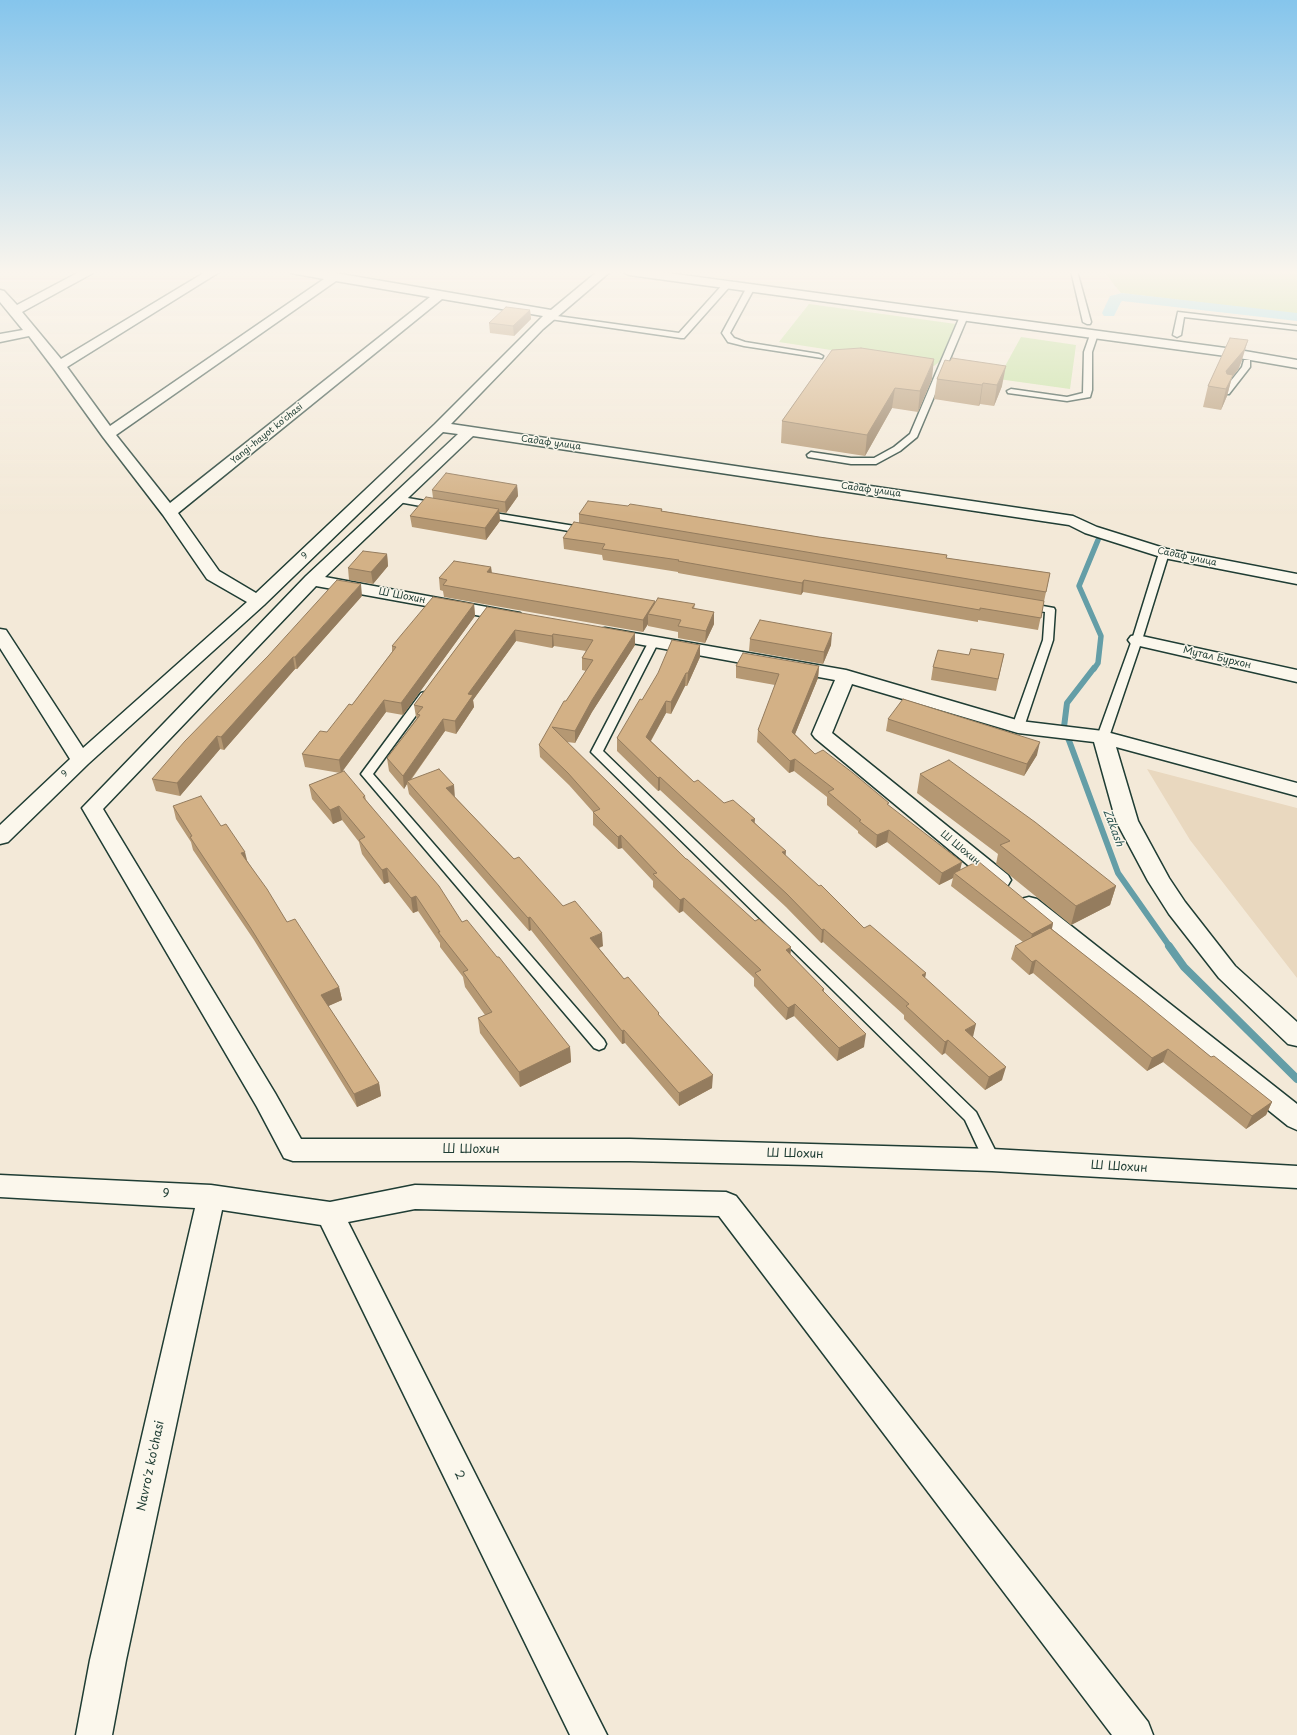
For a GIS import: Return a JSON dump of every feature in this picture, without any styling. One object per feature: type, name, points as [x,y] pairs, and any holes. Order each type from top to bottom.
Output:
[{"type":"street","points":[[47,352],[108,434],[169,512],[213,575],[258,601]]},
{"type":"street","points":[[58,366],[81,352]]},
{"type":"street","points":[[108,434],[227,352]]},
{"type":"street","name":"Yangi-hayot ko'chasi","points":[[169,512],[369,352]]},
{"type":"street","name":"9","points":[[0,837],[81,760],[258,601],[440,427],[515,352]]},
{"type":"street","points":[[1225,352],[1297,364]]},
{"type":"street","points":[[1284,352],[1297,354]]},
{"type":"street","name":"Садаф улица","points":[[440,427],[1073,521],[1091,530],[1164,553],[1297,579]]},
{"type":"street","points":[[312,580],[396,499],[470,431]]},
{"type":"street","name":"Ш Шохин","points":[[532,620],[482,618],[312,580],[92,808],[266,1100],[292,1150],[630,1150],[992,1160],[1297,1178]]},
{"type":"street","points":[[586,629],[846,676],[1018,727],[1103,737],[1297,790]]},
{"type":"street","points":[[0,634],[81,760]]},
{"type":"street","name":"Мутал Бурхон","points":[[1137,640],[1297,676]]},
{"type":"street","name":"Ш Шохин","points":[[846,676],[822,734],[1069,938],[1297,1119]]},
{"type":"street","points":[[1103,737],[1128,821],[1159,881],[1177,908],[1227,972],[1297,1037]]},
{"type":"street","name":"9","points":[[0,1186],[211,1197],[330,1214],[415,1197],[726,1204],[1135,1735]]},
{"type":"street","name":"Navro'z ko'chasi","points":[[94,1735],[108,1660],[211,1197]]},
{"type":"street","name":"2","points":[[330,1214],[589,1735]]},
{"type":"lane","points":[[794,352],[819,356]]},
{"type":"lane","points":[[811,455],[851,461],[876,461],[897,449],[914,435],[949,352]]},
{"type":"lane","points":[[1011,391],[1067,398],[1079,398],[1087,395],[1088,352]]},
{"type":"lane","points":[[1233,353],[1247,362],[1265,359]]},
{"type":"lane","points":[[1226,392],[1246,367],[1247,362]]},
{"type":"lane","points":[[396,499],[443,507]]},
{"type":"lane","points":[[475,512],[601,534]]},
{"type":"lane","points":[[1103,737],[1137,640],[1164,553]]},
{"type":"lane","points":[[1018,727],[1048,640],[1050,610],[1019,605]]},
{"type":"lane","points":[[654,641],[597,752],[971,1116],[992,1160]]},
{"type":"lane","points":[[431,686],[367,774],[599,1044]]},
{"type":"shaded area","points":[[1147,769],[1297,808],[1297,978],[1190,840]]},
{"type":"green space","points":[[843,352],[943,352],[939,362],[934,366]]},
{"type":"green space","points":[[1013,352],[1075,352],[1070,389],[998,379]]},
{"type":"building","points":[[831,352],[887,352],[934,359],[920,391],[895,388],[867,435],[782,421]]},
{"type":"building","points":[[1224,352],[1242,352],[1226,371],[1227,374],[1233,375],[1226,389],[1208,386]]},
{"type":"building","points":[[952,358],[1006,366],[997,385],[983,383],[982,385],[937,379],[945,360],[950,361]]},
{"type":"building","points":[[446,473],[517,485],[505,502],[432,490]]},
{"type":"building","points":[[426,497],[499,509],[485,528],[410,516]]},
{"type":"building","points":[[588,501],[628,506],[630,504],[662,509],[661,511],[819,537],[947,555],[946,558],[1050,573],[1046,592],[579,514]]},
{"type":"building","points":[[574,522],[1044,601],[1041,618],[980,608],[980,610],[804,580],[802,583],[678,561],[679,560],[602,549],[605,544],[563,538]]},
{"type":"building","points":[[363,551],[387,554],[371,572],[348,568]]},
{"type":"building","points":[[454,561],[491,567],[487,572],[655,601],[643,620],[443,585],[447,580],[439,578]]},
{"type":"building","points":[[337,580],[361,584],[221,737],[217,736],[177,783],[152,779],[185,741],[268,656]]},
{"type":"building","points":[[433,597],[474,604],[401,703],[384,700],[339,760],[302,754],[320,731],[327,732],[349,704],[352,705],[396,647],[392,646]]},
{"type":"building","points":[[658,598],[695,604],[692,608],[714,612],[706,631],[678,626],[681,620],[648,614]]},
{"type":"building","points":[[487,607],[635,633],[592,700],[575,731],[552,727],[686,859],[755,921],[759,919],[791,947],[786,950],[824,989],[822,990],[866,1034],[839,1048],[795,1004],[788,1008],[755,973],[761,970],[684,898],[680,900],[653,874],[657,873],[621,835],[618,837],[593,812],[600,809],[568,773],[539,745],[564,701],[566,701],[593,660],[582,658],[593,640],[553,634],[552,636],[515,630],[468,694],[473,695],[455,721],[443,719],[403,776],[387,758],[420,715],[417,714],[423,707],[414,705]]},
{"type":"building","points":[[760,620],[832,633],[824,652],[750,639]]},
{"type":"building","points":[[672,640],[700,645],[688,673],[686,673],[671,702],[666,701],[646,737],[694,782],[698,780],[724,803],[733,800],[755,819],[751,820],[786,851],[782,852],[819,886],[821,885],[864,928],[870,925],[926,973],[922,975],[976,1024],[965,1030],[1006,1067],[989,1077],[948,1040],[945,1042],[906,1006],[909,1004],[824,929],[822,930],[787,894],[660,777],[658,778],[617,738],[640,699],[642,700],[658,673]]},
{"type":"building","points":[[971,649],[1004,654],[998,679],[933,667],[938,650],[969,655]]},
{"type":"building","points":[[743,653],[819,666],[792,732],[815,754],[823,750],[889,803],[887,804],[962,862],[942,873],[889,830],[877,835],[859,821],[861,820],[828,792],[834,789],[795,759],[790,761],[758,730],[779,674],[736,666]]},
{"type":"building","points":[[903,699],[1040,742],[1027,764],[888,719]]},
{"type":"building","points":[[949,760],[1035,822],[1116,886],[1076,906],[1000,845],[1010,841],[920,774]]},
{"type":"building","points":[[439,769],[454,785],[446,788],[514,859],[519,857],[563,906],[575,901],[602,933],[590,938],[624,979],[628,977],[659,1013],[658,1014],[713,1075],[679,1093],[624,1030],[622,1031],[530,917],[528,918],[407,781]]},
{"type":"building","points":[[344,771],[365,796],[363,797],[439,886],[462,922],[467,920],[497,957],[499,957],[570,1047],[519,1072],[478,1018],[492,1012],[463,972],[468,970],[438,932],[440,932],[416,896],[411,898],[387,868],[382,870],[359,840],[365,837],[339,806],[330,810],[309,785]]},
{"type":"building","points":[[201,796],[221,826],[226,824],[245,852],[241,853],[267,889],[287,922],[295,919],[339,987],[321,995],[379,1083],[354,1094],[250,927],[190,837],[192,836],[173,806]]},
{"type":"building","points":[[978,861],[1053,923],[1032,934],[954,873]]},
{"type":"building","points":[[1050,928],[1211,1057],[1214,1056],[1272,1102],[1252,1116],[1168,1049],[1152,1058],[1036,960],[1032,962],[1015,946]]},
{"type":"waterway","name":"Zakash","points":[[1094,669],[1098,663],[1101,636],[1079,586],[1098,540]]},
{"type":"waterway","name":"Zakash","points":[[1094,668],[1067,703],[1064,727],[1118,873],[1170,947]]},
{"type":"waterway","name":"Zakash","points":[[1169,946],[1184,967],[1297,1079]]}]
